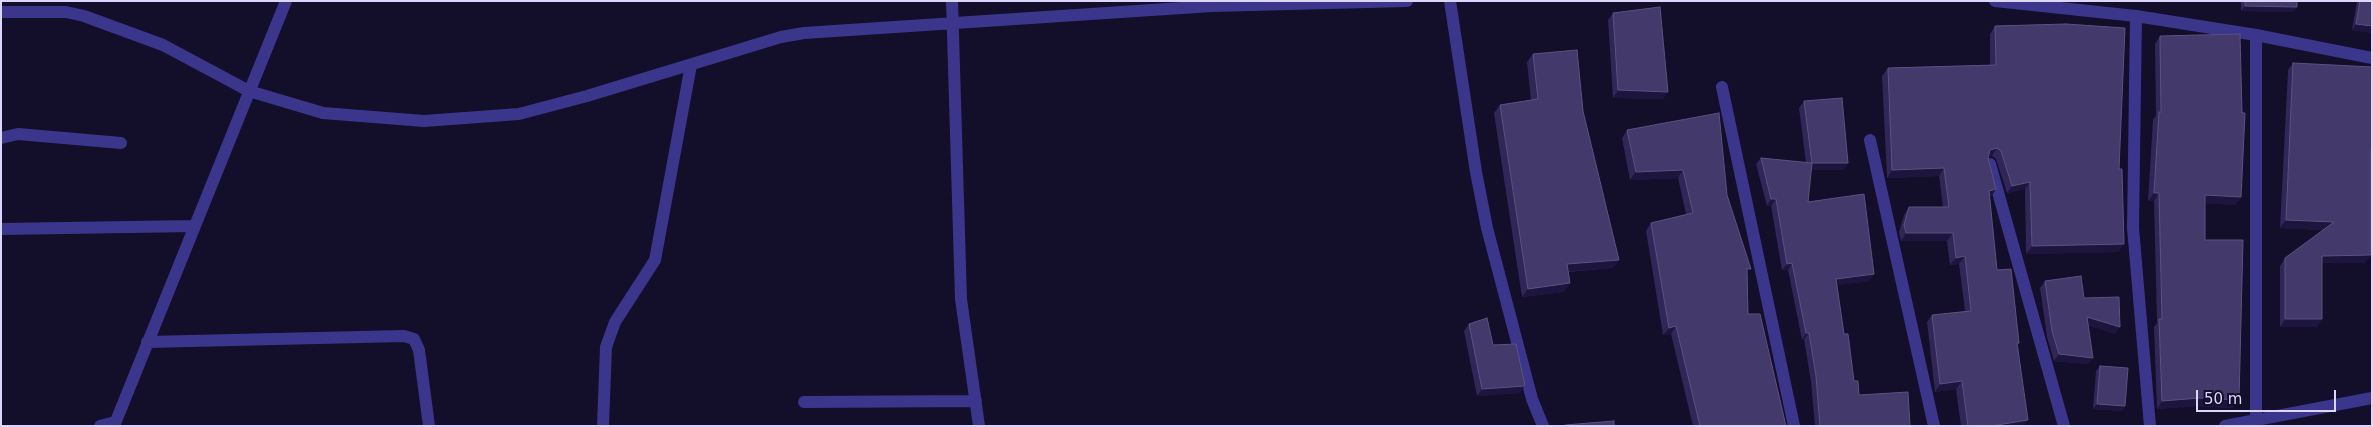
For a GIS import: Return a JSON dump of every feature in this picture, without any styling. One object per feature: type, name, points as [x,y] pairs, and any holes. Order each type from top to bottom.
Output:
[{"type":"street","points":[[100,426],[114,424],[286,1]]},
{"type":"street","points":[[952,1],[951,22],[961,299],[980,426]]},
{"type":"street","points":[[1,12],[66,12],[84,16],[163,45],[249,91],[323,113],[424,121],[519,114],[691,66],[781,37],[804,32],[1212,6],[1407,1]]},
{"type":"street","points":[[1450,1],[1476,172],[1487,228],[1532,399],[1543,426]]},
{"type":"street","points":[[1995,1],[2136,16],[2256,35],[2372,58]]},
{"type":"street","points":[[2136,16],[2133,228],[2150,426]]},
{"type":"street","points":[[2256,35],[2256,422]]},
{"type":"street","points":[[603,426],[606,347],[615,322],[655,260],[691,66]]},
{"type":"street","points":[[1722,87],[1794,426]]},
{"type":"street","points":[[1,138],[18,134],[121,143]]},
{"type":"street","points":[[1870,140],[1934,426]]},
{"type":"street","points":[[1990,164],[2064,426]]},
{"type":"street","points":[[1,229],[194,226]]},
{"type":"street","points":[[147,342],[404,336],[414,340],[419,350],[429,426]]},
{"type":"street","points":[[2225,426],[2256,422],[2372,398]]},
{"type":"street","points":[[804,402],[976,402]]},
{"type":"building","points":[[2245,1],[2297,1],[2297,7],[2245,6]]},
{"type":"building","points":[[2360,1],[2372,1],[2372,26],[2356,24]]},
{"type":"building","points":[[1660,7],[1668,92],[1618,90],[1613,13]]},
{"type":"building","points":[[2066,24],[2125,28],[2119,169],[2122,169],[2124,244],[2032,246],[2030,182],[2012,186],[2001,151],[1997,148],[1990,150],[1988,158],[1996,189],[1989,191],[1997,270],[2011,269],[2019,343],[2017,343],[2028,420],[1991,426],[1968,426],[1962,381],[1940,384],[1932,315],[1971,311],[1965,256],[1956,258],[1953,233],[1906,233],[1904,225],[1909,207],[1949,207],[1944,168],[1892,170],[1888,68],[1996,65],[1995,26]]},
{"type":"building","points":[[2240,34],[2242,113],[2245,113],[2241,197],[2205,195],[2205,240],[2243,240],[2239,400],[2200,398],[2162,401],[2159,319],[2162,319],[2159,193],[2154,193],[2159,112],[2161,112],[2160,36]]},
{"type":"building","points":[[1577,50],[1583,111],[1619,260],[1567,264],[1570,283],[1528,289],[1500,105],[1538,99],[1533,54]]},
{"type":"building","points":[[2293,63],[2372,67],[2371,255],[2322,256],[2322,319],[2285,319],[2285,258],[2334,222],[2286,220]]},
{"type":"building","points":[[1842,98],[1848,163],[1812,163],[1804,101]]},
{"type":"building","points":[[1719,113],[1727,195],[1751,269],[1747,269],[1748,314],[1760,314],[1786,426],[1700,426],[1676,326],[1669,328],[1651,223],[1693,213],[1683,170],[1636,172],[1627,130]]},
{"type":"building","points":[[1761,158],[1812,163],[1808,202],[1864,194],[1874,274],[1836,279],[1844,334],[1848,334],[1854,381],[1858,381],[1859,395],[1908,392],[1910,426],[1820,426],[1816,376],[1809,333],[1806,333],[1792,263],[1787,264],[1776,199],[1771,199]]},
{"type":"building","points":[[2081,276],[2084,298],[2119,297],[2120,327],[2087,317],[2093,358],[2059,354],[2052,331],[2045,281]]},
{"type":"building","points":[[1487,318],[1493,345],[1516,344],[1525,386],[1482,389],[1469,324]]},
{"type":"building","points":[[2100,366],[2128,368],[2125,406],[2097,404]]},
{"type":"building","points":[[1614,421],[1614,426],[1565,426],[1565,425]]}]
